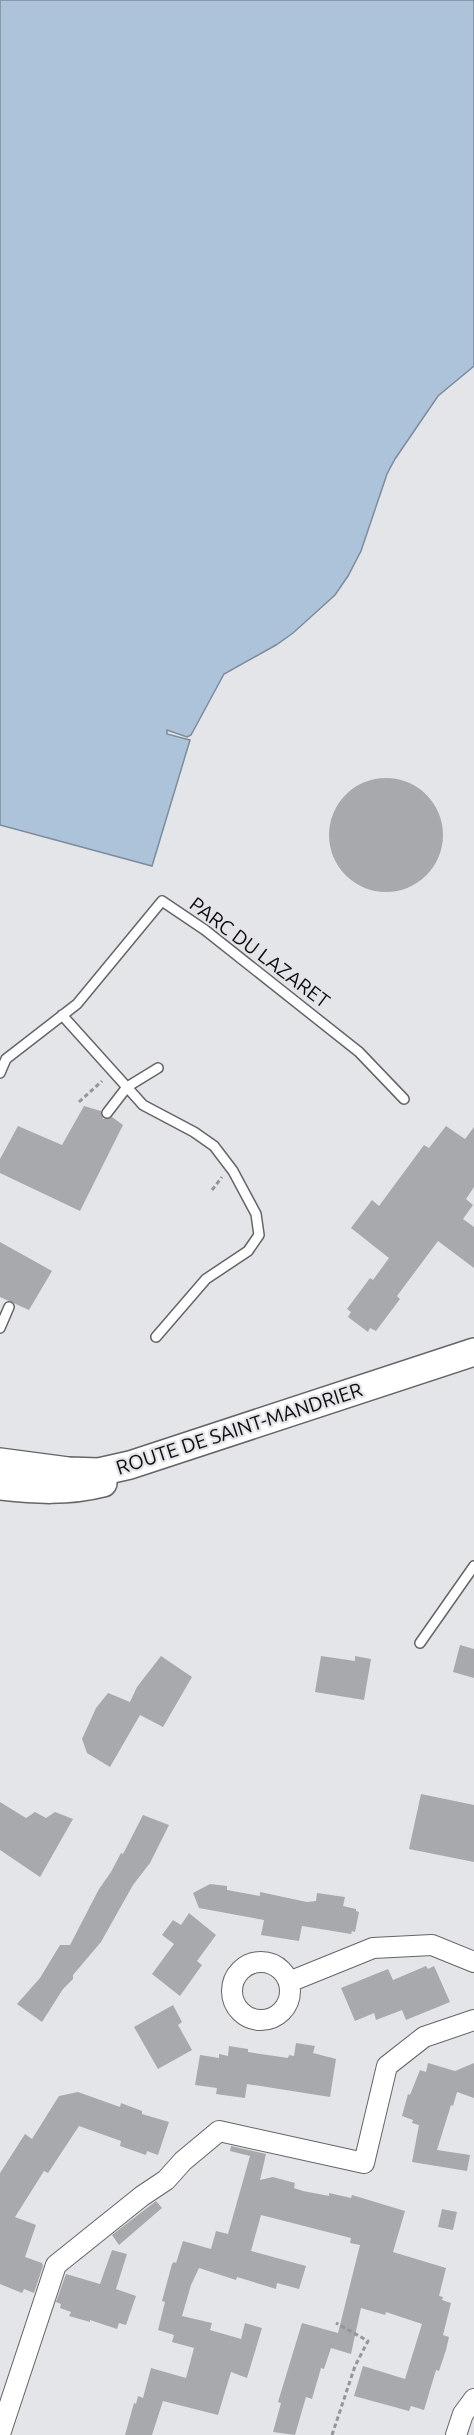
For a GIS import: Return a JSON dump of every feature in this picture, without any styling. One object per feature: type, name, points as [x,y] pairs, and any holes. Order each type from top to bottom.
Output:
[{"type":"main road","name":"ROUTE DE SAINT-MANDRIER","points":[[0,1462],[37,1468],[89,1472],[130,1465],[474,1352]]},
{"type":"main road","name":"ROUTE DE SAINT-MANDRIER","points":[[0,1486],[32,1490],[69,1490],[99,1484],[474,1367]]},
{"type":"street","points":[[289,1982],[373,1948],[432,1945],[474,1962]]},
{"type":"street","points":[[0,2434],[56,2265],[142,2196],[166,2180],[183,2161],[219,2131],[364,2163],[387,2066],[424,2037],[474,2020]]},
{"type":"street","points":[[456,2435],[463,2414],[474,2399]]},
{"type":"lane","name":"PARC DU LAZARET","points":[[0,1073],[6,1059],[77,1005],[162,901],[206,930],[359,1052],[404,1099]]},
{"type":"lane","points":[[62,1015],[143,1105],[194,1132],[214,1146],[233,1171],[256,1214],[259,1234],[248,1251],[206,1279],[156,1337]]},
{"type":"lane","points":[[107,1113],[128,1087],[158,1068]]},
{"type":"lane","points":[[0,1328],[9,1307]]},
{"type":"lane","points":[[420,1642],[474,1566]]},
{"type":"path","points":[[332,2435],[355,2366],[368,2341],[336,2323]]},
{"type":"water","points":[[0,0],[474,0],[474,366],[438,396],[395,459],[387,474],[361,551],[335,595],[293,633],[224,674],[191,735],[187,737],[167,730],[167,734],[190,740],[152,866],[0,825]]},
{"type":"building","points":[[386,778],[408,782],[426,795],[439,813],[443,835],[439,857],[426,875],[408,888],[386,892],[364,888],[346,875],[333,857],[329,835],[333,813],[346,795],[364,782]]},
{"type":"building","points":[[84,1106],[101,1111],[103,1119],[112,1117],[123,1125],[80,1211],[0,1173],[0,1159],[18,1126],[62,1145]]},
{"type":"building","points":[[446,1126],[465,1139],[474,1127],[474,1187],[466,1199],[473,1205],[463,1219],[474,1227],[474,1268],[438,1241],[397,1296],[400,1299],[376,1331],[370,1328],[368,1332],[348,1317],[351,1312],[347,1309],[370,1278],[373,1280],[389,1258],[351,1228],[372,1200],[379,1206],[424,1145],[429,1148]]},
{"type":"building","points":[[0,1242],[52,1271],[29,1310],[0,1297]]},
{"type":"building","points":[[460,1645],[474,1649],[474,1678],[453,1672]]},
{"type":"building","points":[[161,1656],[192,1677],[163,1727],[140,1715],[110,1767],[87,1753],[82,1739],[96,1708],[108,1693],[130,1702],[137,1687]]},
{"type":"building","points":[[321,1656],[355,1661],[355,1656],[371,1659],[364,1700],[315,1692]]},
{"type":"building","points":[[421,1794],[474,1805],[474,1862],[409,1849]]},
{"type":"building","points":[[0,1802],[26,1818],[35,1812],[46,1818],[55,1812],[73,1819],[40,1877],[0,1850]]},
{"type":"building","points":[[143,1815],[169,1825],[150,1863],[133,1885],[101,1942],[73,1975],[73,1979],[63,1989],[42,2022],[17,2004],[40,1978],[60,1945],[70,1945],[99,1889],[121,1853],[123,1854]]},
{"type":"building","points":[[210,1884],[227,1886],[227,1890],[260,1896],[260,1892],[307,1902],[316,1901],[317,1893],[345,1897],[343,1906],[359,1912],[355,1932],[352,1931],[351,1934],[302,1926],[299,1941],[261,1935],[264,1920],[199,1908],[193,1893]]},
{"type":"building","points":[[189,1913],[216,1935],[197,1961],[202,1965],[180,1996],[152,1974],[174,1944],[162,1935],[173,1920],[181,1925]]},
{"type":"building","points":[[426,1966],[428,1969],[434,1966],[450,2002],[406,2020],[402,2010],[376,2020],[374,2013],[355,2021],[341,1988],[388,1969],[393,1980]]},
{"type":"building","points":[[173,2005],[182,2022],[178,2025],[192,2050],[158,2069],[134,2027]]},
{"type":"building","points":[[296,2043],[315,2046],[313,2053],[336,2059],[330,2097],[247,2084],[245,2098],[216,2094],[217,2088],[195,2085],[200,2055],[219,2058],[219,2054],[228,2056],[229,2046],[248,2049],[248,2052],[288,2058],[289,2055],[294,2056]]},
{"type":"building","points":[[428,2063],[455,2071],[474,2063],[474,2098],[457,2092],[437,2150],[470,2155],[467,2171],[412,2162],[419,2125],[402,2116],[408,2094],[410,2095],[420,2070],[426,2072]]},
{"type":"building","points":[[78,2092],[120,2107],[121,2103],[142,2111],[142,2114],[169,2122],[158,2155],[147,2151],[146,2155],[120,2146],[121,2141],[79,2126],[48,2173],[44,2171],[15,2217],[36,2225],[25,2257],[42,2263],[43,2266],[34,2293],[24,2289],[22,2293],[0,2284],[0,2173],[25,2134],[32,2139],[59,2096]]},
{"type":"building","points":[[231,2146],[266,2154],[260,2180],[273,2177],[295,2183],[294,2188],[303,2191],[351,2198],[352,2195],[405,2211],[393,2252],[446,2268],[439,2296],[443,2297],[442,2300],[451,2303],[443,2335],[449,2337],[446,2350],[439,2371],[436,2370],[424,2410],[411,2406],[409,2411],[354,2396],[363,2366],[405,2379],[422,2324],[386,2312],[385,2315],[361,2308],[351,2354],[331,2348],[324,2369],[321,2368],[312,2399],[306,2397],[295,2435],[273,2432],[281,2403],[278,2402],[302,2323],[338,2333],[360,2245],[350,2243],[351,2238],[261,2215],[251,2251],[306,2266],[299,2289],[277,2283],[276,2289],[237,2277],[236,2280],[199,2268],[191,2285],[182,2316],[212,2323],[210,2330],[241,2339],[245,2323],[262,2328],[247,2378],[231,2372],[218,2415],[163,2401],[152,2435],[125,2435],[134,2403],[136,2404],[138,2396],[143,2398],[151,2368],[186,2378],[194,2348],[172,2342],[174,2335],[158,2330],[165,2302],[162,2301],[172,2264],[176,2263],[183,2241],[211,2249],[216,2231],[228,2234],[250,2156],[230,2151]]},
{"type":"building","points":[[156,2201],[162,2208],[119,2245],[112,2235]]},
{"type":"building","points":[[442,2209],[457,2212],[453,2230],[438,2227]]},
{"type":"building","points":[[112,2250],[127,2254],[116,2289],[136,2296],[126,2325],[119,2323],[117,2329],[69,2316],[71,2312],[60,2308],[61,2304],[56,2302],[66,2274],[100,2284]]}]
